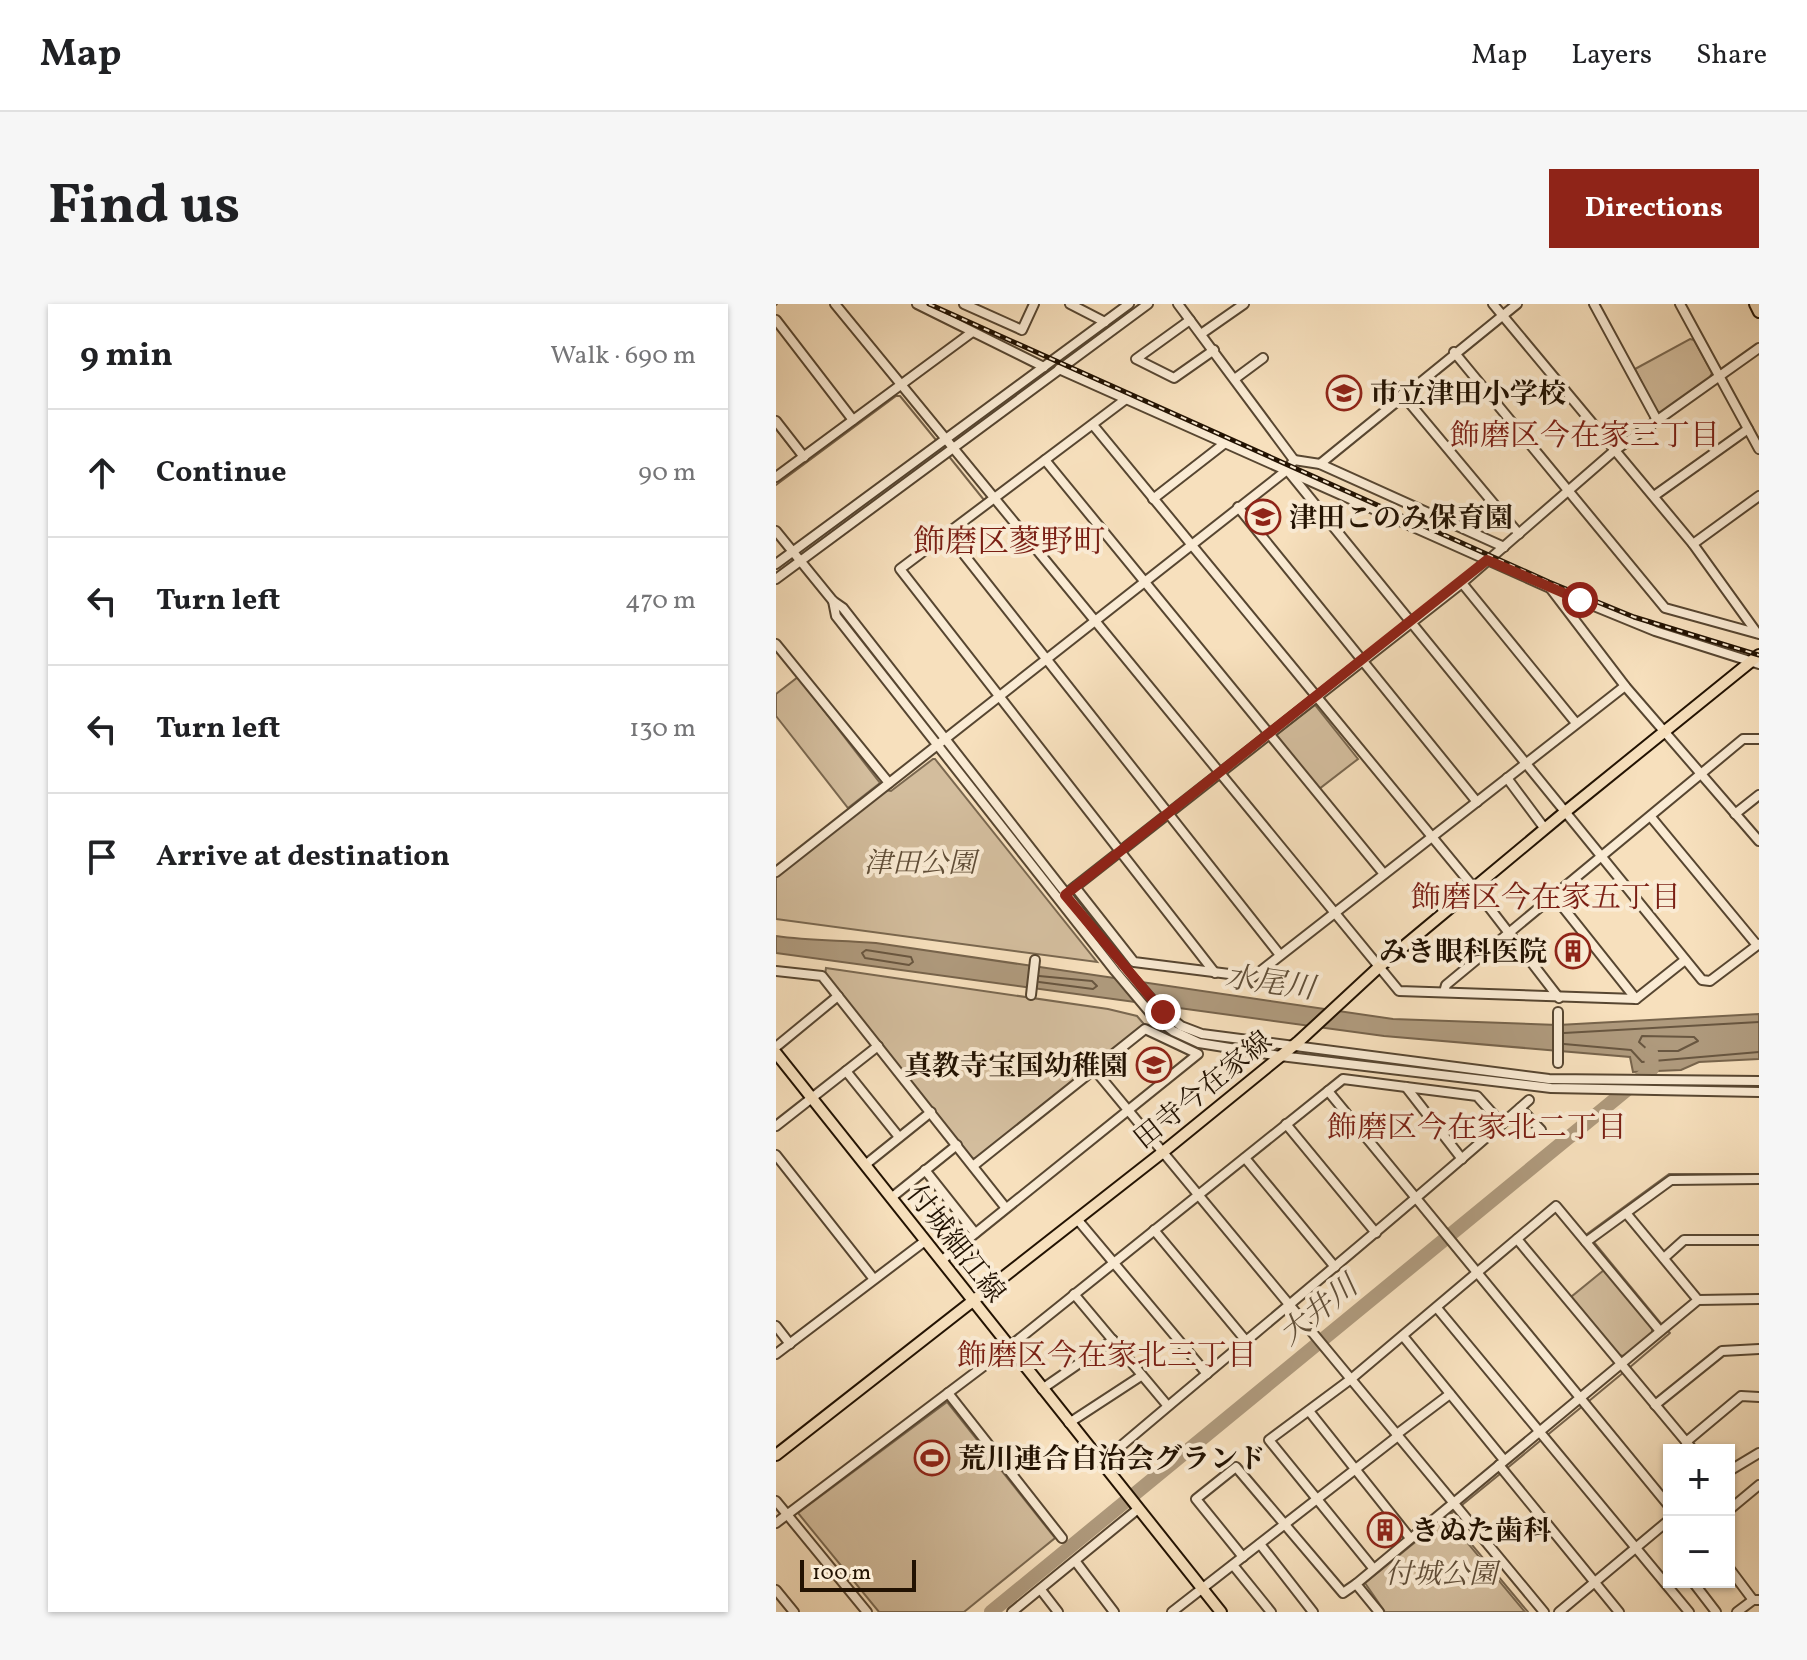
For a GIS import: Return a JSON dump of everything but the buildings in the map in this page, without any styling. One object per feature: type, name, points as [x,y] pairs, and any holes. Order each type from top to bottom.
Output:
[{"type":"main road","points":[[1755,304],[1759,312]]},
{"type":"main road","name":"田寺今在家線","points":[[776,1455],[1163,1152],[1290,1048],[1379,967],[1663,730],[1756,660]]},
{"type":"main road","name":"付城細江線","points":[[776,1050],[1221,1612]]},
{"type":"street","points":[[835,304],[1399,991],[1636,999],[1685,960]]},
{"type":"street","points":[[917,304],[1044,367]]},
{"type":"street","points":[[964,304],[985,308],[1022,330],[1034,304]]},
{"type":"street","points":[[1070,304],[1105,322]]},
{"type":"street","points":[[776,564],[1129,304]]},
{"type":"street","points":[[776,579],[1148,304]]},
{"type":"street","points":[[1178,304],[1294,460],[1320,464],[1504,547]]},
{"type":"street","points":[[1201,334],[1244,304]]},
{"type":"street","points":[[1493,304],[1693,544],[1758,634]]},
{"type":"street","points":[[1320,464],[1402,394],[1517,304]]},
{"type":"street","points":[[1594,304],[1657,420]]},
{"type":"street","points":[[1680,304],[1759,449]]},
{"type":"street","points":[[776,320],[853,420]]},
{"type":"street","points":[[1190,320],[1136,359],[1174,378],[1214,350]]},
{"type":"street","points":[[776,477],[971,333]]},
{"type":"street","points":[[1061,897],[1462,583],[1614,451],[1759,348]]},
{"type":"street","points":[[1454,352],[1665,608],[1758,634]]},
{"type":"street","points":[[1236,378],[1263,358]]},
{"type":"street","points":[[1059,369],[1550,588],[1655,631],[1756,660]]},
{"type":"street","points":[[1402,394],[1519,534]]},
{"type":"street","points":[[1126,399],[900,569],[1215,973]]},
{"type":"street","points":[[776,421],[804,457]]},
{"type":"street","points":[[1093,425],[1432,836],[1559,998]]},
{"type":"street","points":[[1654,496],[1748,429]]},
{"type":"street","points":[[1153,499],[1225,443]]},
{"type":"street","points":[[1045,460],[1384,874]]},
{"type":"street","points":[[776,872],[935,743],[1287,470],[1294,460]]},
{"type":"street","points":[[1287,470],[1685,960],[1702,980],[1710,981],[1758,944],[1651,817]]},
{"type":"street","points":[[1693,544],[1759,496]]},
{"type":"street","points":[[1238,507],[1477,802]]},
{"type":"street","points":[[776,531],[833,601],[843,608],[943,737],[1115,971],[1152,1015],[1173,1031],[1199,1043],[1280,1056],[1551,1088],[1759,1092]]},
{"type":"street","points":[[947,533],[1280,955]]},
{"type":"street","points":[[1462,583],[1576,723]]},
{"type":"street","points":[[1550,588],[1625,686],[1759,841]]},
{"type":"street","points":[[833,601],[836,616],[1061,897],[1163,1012],[1181,1026],[1202,1034],[1290,1048],[1549,1079],[1759,1081]]},
{"type":"street","points":[[776,644],[889,783]]},
{"type":"street","points":[[1075,887],[1134,962],[1253,977],[1625,686]]},
{"type":"street","points":[[1444,992],[1446,985],[1743,739],[1759,739]]},
{"type":"street","points":[[1507,778],[1545,829]]},
{"type":"street","points":[[1735,814],[1759,795]]},
{"type":"street","points":[[1554,896],[1636,999]]},
{"type":"street","points":[[1031,995],[1035,960]]},
{"type":"street","points":[[776,971],[822,976],[1005,1207]]},
{"type":"street","points":[[776,1050],[838,996]]},
{"type":"street","points":[[1558,1012],[1558,1063]]},
{"type":"street","points":[[941,1261],[1198,1054],[1145,1029],[973,1166]]},
{"type":"street","points":[[776,1126],[878,1046]]},
{"type":"street","points":[[1094,1069],[1544,1612]]},
{"type":"street","points":[[846,1071],[899,1137]]},
{"type":"street","points":[[776,1523],[1009,1347],[1343,1079],[1477,1096],[1502,1124]]},
{"type":"street","points":[[1406,1087],[1462,1159]]},
{"type":"street","points":[[1328,1091],[1663,1499]]},
{"type":"street","points":[[1101,1463],[1167,1405],[1291,1306],[1529,1100]]},
{"type":"street","points":[[1520,1108],[1541,1130]]},
{"type":"street","points":[[865,1165],[931,1112]]},
{"type":"street","points":[[1286,1124],[1376,1233]]},
{"type":"street","points":[[891,1198],[957,1145]]},
{"type":"street","points":[[776,1155],[873,1278]]},
{"type":"street","points":[[1245,1158],[1335,1267]]},
{"type":"street","points":[[925,1170],[975,1233]]},
{"type":"street","points":[[1586,1242],[1671,1180],[1759,1179]]},
{"type":"street","points":[[1373,1568],[1269,1440],[1351,1379],[1556,1206],[1660,1331]]},
{"type":"street","points":[[1626,1213],[1698,1300]]},
{"type":"street","points":[[1077,1219],[1207,1374]]},
{"type":"street","points":[[1154,1230],[1247,1342]]},
{"type":"street","points":[[1517,1239],[1686,1442],[1741,1396],[1759,1397]]},
{"type":"street","points":[[1664,1258],[1684,1240],[1759,1240]]},
{"type":"street","points":[[776,1354],[925,1241]]},
{"type":"street","points":[[1074,1294],[1167,1405]]},
{"type":"street","points":[[1243,1557],[1196,1499],[1236,1467],[1343,1593],[1698,1300],[1759,1299]]},
{"type":"street","points":[[1437,1308],[1689,1612]]},
{"type":"street","points":[[776,1326],[790,1344]]},
{"type":"street","points":[[1403,1336],[1619,1612]]},
{"type":"street","points":[[1042,1389],[1113,1340]]},
{"type":"street","points":[[1655,1405],[1722,1351],[1759,1349]]},
{"type":"street","points":[[1069,1423],[1141,1376]]},
{"type":"street","points":[[948,1393],[1062,1538]]},
{"type":"street","points":[[1172,1612],[1450,1394]]},
{"type":"street","points":[[1309,1411],[1410,1538]]},
{"type":"street","points":[[1735,1467],[1759,1453]]},
{"type":"street","points":[[1735,1505],[1759,1485]]},
{"type":"street","points":[[776,1501],[867,1612]]},
{"type":"street","points":[[1012,1612],[1138,1509]]},
{"type":"street","points":[[1559,1612],[1663,1525]]},
{"type":"street","points":[[1260,1544],[1313,1612]]},
{"type":"street","points":[[1076,1562],[1114,1612]]},
{"type":"street","points":[[1233,1565],[1271,1612]]},
{"type":"street","points":[[1735,1575],[1756,1600],[1737,1612]]},
{"type":"street","points":[[1356,1584],[1379,1612]]},
{"type":"street","points":[[1698,1588],[1716,1612]]},
{"type":"street","points":[[776,1590],[794,1612]]},
{"type":"street","points":[[1041,1590],[1058,1612]]},
{"type":"green space","points":[[1690,339],[1694,340],[1712,373],[1709,379],[1661,413],[1656,412],[1635,369]]},
{"type":"green space","points":[[798,677],[880,783],[848,808],[776,716],[776,694]]},
{"type":"green space","points":[[1315,705],[1358,759],[1319,789],[1275,736]]},
{"type":"green space","name":"津田公園","points":[[933,759],[1097,962],[776,919],[776,876],[885,790],[891,791]]},
{"type":"green space","points":[[826,968],[1108,1009],[1137,1016],[1144,1024],[971,1159],[825,975]]},
{"type":"green space","points":[[1604,1270],[1652,1327],[1652,1333],[1624,1356],[1618,1355],[1571,1297]]},
{"type":"green space","name":"荒川連合自治会グランド","points":[[947,1402],[1055,1538],[964,1612],[879,1612],[798,1513]]},
{"type":"green space","name":"付城公園","points":[[1446,1517],[1525,1612],[1385,1612],[1365,1583]]},
{"type":"water","points":[[776,936],[876,943],[1393,1019],[1558,1025],[1759,1014],[1759,1059],[1699,1062],[1681,1070],[1633,1072],[1630,1057],[1384,1036],[776,953]]},
{"type":"waterway","points":[[776,485],[896,396],[900,396],[936,440]]},
{"type":"waterway","points":[[776,429],[798,457]]},
{"type":"waterway","points":[[947,454],[984,500]]},
{"type":"waterway","name":"大井川","points":[[991,1612],[1652,1069],[1651,1052]]},
{"type":"waterway","points":[[1589,1236],[1587,1234],[1669,1174],[1759,1174]]},
{"type":"waterway","points":[[1593,1241],[1663,1326]]},
{"type":"waterway","points":[[1629,1368],[1670,1333],[1668,1331]]},
{"type":"waterway","points":[[1589,1401],[1624,1372]]},
{"type":"waterway","points":[[1545,1437],[1584,1405]]},
{"type":"waterway","points":[[1505,1470],[1540,1441]]},
{"type":"waterway","points":[[1462,1505],[1500,1474]]},
{"type":"waterway","points":[[1457,1509],[1448,1516],[1528,1612]]},
{"type":"waterway","points":[[1289,1526],[1316,1555]]},
{"type":"waterway","points":[[1239,1565],[1259,1550]]},
{"type":"waterway","points":[[1207,1590],[1234,1569]]},
{"type":"waterway","points":[[1365,1581],[1363,1586],[1384,1612]]},
{"type":"railway","points":[[929,304],[1549,582],[1634,617],[1759,655]]},
{"type":"place","name":"市立津田小学校","points":[[1344,393]]},
{"type":"place","name":"津田このみ保育園","points":[[1263,517]]},
{"type":"place","name":"みき眼科医院","points":[[1573,951]]},
{"type":"place","name":"真教寺宝国幼稚園","points":[[1154,1065]]},
{"type":"place","name":"荒川連合自治会グランド","points":[[932,1458]]},
{"type":"place","name":"きぬた歯科","points":[[1385,1530]]},
{"type":"district","name":"飾磨区今在家三丁目","points":[[1585,435]]},
{"type":"district","name":"飾磨区蓼野町","points":[[1009,541]]},
{"type":"district","name":"飾磨区今在家五丁目","points":[[1546,897]]},
{"type":"district","name":"飾磨区今在家北二丁目","points":[[1477,1127]]},
{"type":"district","name":"飾磨区今在家北三丁目","points":[[1107,1355]]},
{"type":"route","points":[[1163,1012],[1065,895],[1462,583],[1487,560],[1580,600]]},
{"type":"water label","name":"水尾川","points":[[1270,982]]}]
